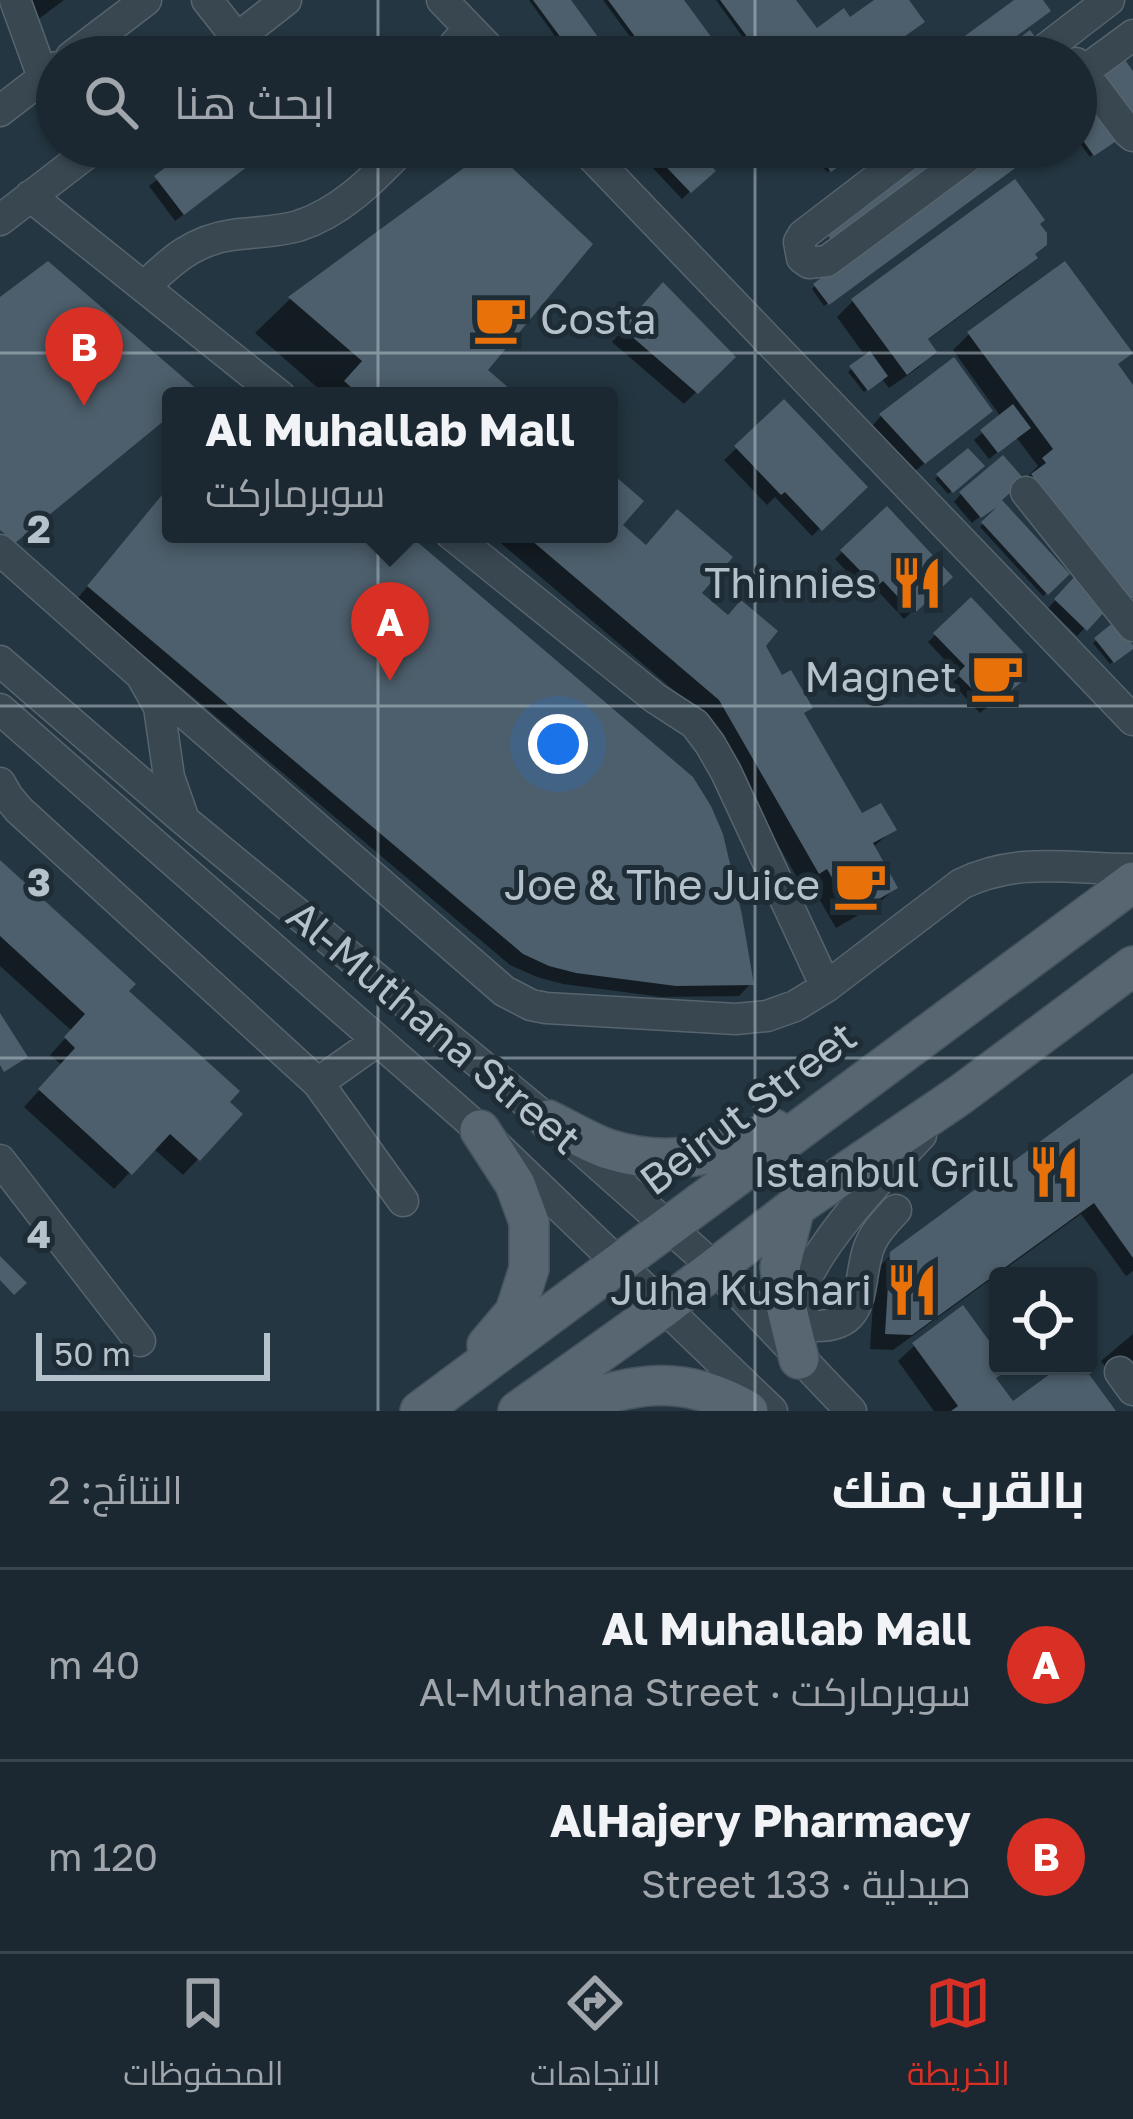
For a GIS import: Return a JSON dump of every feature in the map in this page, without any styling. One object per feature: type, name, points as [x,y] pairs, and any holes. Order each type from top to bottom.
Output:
[{"type":"main road","name":"Beirut Street","points":[[436,1399],[1133,883]]},
{"type":"main road","points":[[518,1411],[1133,966]]},
{"type":"main road","points":[[548,1120],[607,1148],[651,1157],[699,1156],[737,1148],[849,1093]]},
{"type":"main road","points":[[436,1399],[515,1312],[529,1269],[529,1222],[514,1184],[480,1130]]},
{"type":"main road","points":[[794,1207],[780,1267],[799,1359]]},
{"type":"main road","points":[[552,1411],[615,1390],[679,1384],[748,1411]]},
{"type":"street","points":[[15,0],[36,43]]},
{"type":"street","points":[[98,36],[146,0]]},
{"type":"street","points":[[207,0],[220,36]]},
{"type":"street","points":[[240,36],[286,0]]},
{"type":"street","points":[[442,0],[477,36]]},
{"type":"street","points":[[1084,36],[1108,0]]},
{"type":"street","points":[[462,36],[469,28]]},
{"type":"street","points":[[1097,49],[1133,35]]},
{"type":"street","points":[[0,111],[36,83]]},
{"type":"street","points":[[1097,96],[1133,136]]},
{"type":"street","points":[[0,220],[67,168]]},
{"type":"street","points":[[144,287],[192,246],[230,235],[297,226],[331,212],[383,168]]},
{"type":"street","points":[[603,168],[1133,720]]},
{"type":"street","points":[[891,168],[803,235],[799,242],[802,258],[808,263],[827,261],[953,168]]},
{"type":"street","points":[[30,196],[269,387]]},
{"type":"street","points":[[1026,492],[1133,626]]},
{"type":"street","points":[[463,543],[655,698],[695,724],[726,772],[826,987]]},
{"type":"street","points":[[0,550],[517,999],[546,1008],[767,1016],[826,987],[961,884],[981,874],[1023,865],[1133,868]]},
{"type":"street","name":"Al-Muthana Street","points":[[0,661],[184,820],[548,1120],[714,1267],[850,1411]]},
{"type":"street","points":[[141,675],[159,707],[169,777],[184,820]]},
{"type":"street","name":"Al-Muthana Street","points":[[2,715],[480,1130],[772,1411]]},
{"type":"street","points":[[0,783],[20,810],[319,1083],[403,1202]]},
{"type":"street","points":[[319,1083],[377,1041]]},
{"type":"street","points":[[896,1210],[868,1250],[859,1303],[846,1319],[829,1327],[812,1326],[800,1306],[801,1292],[818,1258],[879,1179],[960,1095]]},
{"type":"street","points":[[0,1160],[140,1341]]},
{"type":"building","points":[[533,0],[571,0],[597,36],[560,36]]},
{"type":"building","points":[[608,0],[684,0],[711,36],[635,36]]},
{"type":"building","points":[[720,0],[796,0],[817,28],[844,8],[850,17],[874,0],[909,0],[925,22],[905,36],[747,36]]},
{"type":"building","points":[[1014,0],[1043,0],[1051,11],[1017,36],[965,36]]},
{"type":"building","points":[[1125,60],[1133,71],[1133,122],[1100,78]]},
{"type":"building","points":[[1097,111],[1118,140],[1097,154]]},
{"type":"building","points":[[165,168],[246,168],[184,215],[154,176]]},
{"type":"building","points":[[464,168],[512,168],[593,244],[488,370],[508,387],[351,387],[344,381],[362,361],[288,297]]},
{"type":"building","points":[[667,168],[716,171],[691,193]]},
{"type":"building","points":[[901,168],[945,168],[836,246],[821,226]]},
{"type":"building","points":[[970,168],[1015,168],[829,305],[813,284]]},
{"type":"building","points":[[1015,179],[1045,220],[1040,224],[1047,233],[1047,245],[1035,254],[1038,258],[928,339],[937,352],[907,375],[851,299]]},
{"type":"building","points":[[48,261],[194,387],[162,387],[162,422],[15,543],[0,530],[0,297]]},
{"type":"building","points":[[1065,261],[1133,353],[1118,364],[1133,385],[1133,598],[1127,603],[1031,474],[1046,463],[1042,458],[1053,449],[967,332]]},
{"type":"building","points":[[663,282],[736,357],[698,394],[622,328]]},
{"type":"building","points":[[870,351],[888,376],[868,391],[849,366]]},
{"type":"building","points":[[954,357],[993,411],[925,464],[879,414]]},
{"type":"building","points":[[784,399],[868,487],[822,531],[734,446]]},
{"type":"building","points":[[1013,404],[1031,428],[998,453],[980,430]]},
{"type":"building","points":[[968,448],[985,466],[953,493],[936,474]]},
{"type":"building","points":[[1003,455],[1025,480],[1002,500],[1070,574],[1048,595],[981,522],[997,507],[981,518],[959,492]]},
{"type":"building","points":[[618,479],[644,501],[623,525],[646,545],[677,509],[733,557],[702,593],[728,615],[741,600],[778,631],[766,646],[782,675],[791,670],[813,708],[804,713],[862,813],[881,803],[897,830],[873,843],[898,888],[853,914],[827,869],[819,874],[719,700],[535,543],[618,543]]},
{"type":"building","points":[[162,495],[162,543],[419,543],[693,777],[723,834],[754,985],[676,986],[576,973],[523,954],[87,586]]},
{"type":"building","points":[[887,506],[953,577],[914,614],[883,581],[876,587],[840,550]]},
{"type":"building","points":[[1076,575],[1109,607],[1087,631],[1054,599]]},
{"type":"building","points":[[971,597],[1023,652],[1023,681],[990,707],[957,674],[965,666],[933,633]]},
{"type":"building","points":[[1114,622],[1133,649],[1114,663],[1094,638]]},
{"type":"building","points":[[0,860],[136,984],[129,991],[240,1091],[230,1102],[243,1114],[200,1161],[170,1134],[132,1175],[38,1089],[75,1048],[64,1037],[85,1014],[0,936]]},
{"type":"building","points":[[0,1013],[28,1057],[4,1072],[0,1065]]},
{"type":"building","points":[[1133,1073],[1133,1258],[1094,1203],[1006,1267],[989,1267],[989,1279],[912,1335],[885,1334],[890,1252]]},
{"type":"building","points":[[0,1256],[27,1283],[14,1295],[0,1280]]},
{"type":"building","points":[[963,1305],[989,1341],[989,1375],[1001,1375],[996,1378],[1013,1401],[1049,1375],[1090,1375],[1116,1411],[951,1411],[958,1406],[912,1343]]},
{"type":"place","name":"Costa","points":[[500,319]]},
{"type":"place","name":"AlHajery Pharmacy","points":[[84,406]]},
{"type":"place","name":"Thinnies","points":[[917,583]]},
{"type":"place","name":"Magnet","points":[[997,677]]},
{"type":"place","name":"Al Muhallab Mall","points":[[390,681]]},
{"type":"place","name":"Joe & The Juice","points":[[860,885]]},
{"type":"place","name":"Istanbul Grill","points":[[1054,1172]]},
{"type":"place","name":"Juha Kushari","points":[[912,1290]]}]
